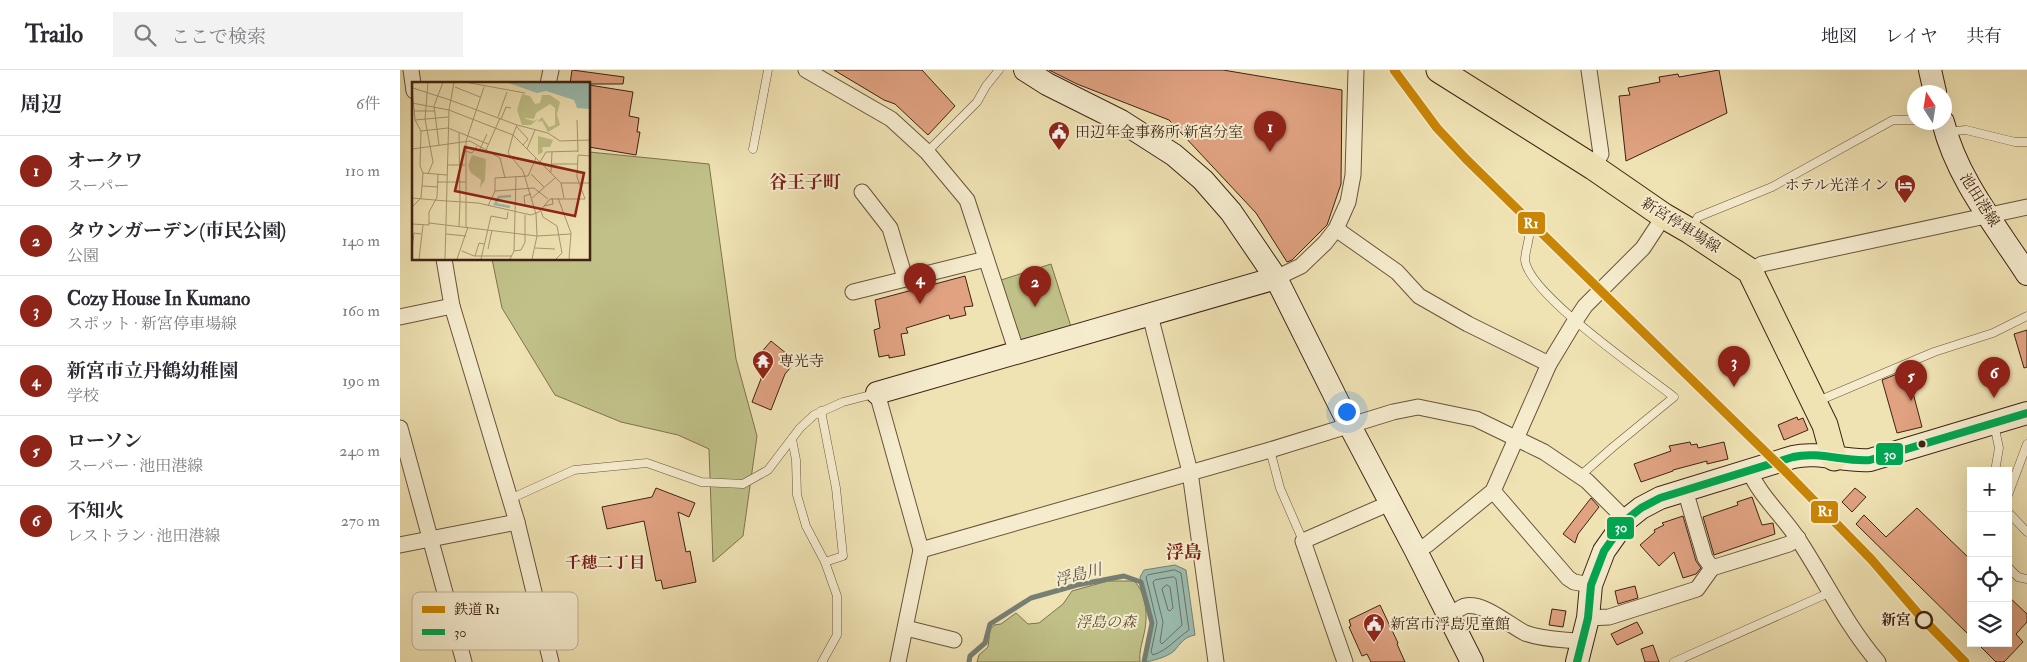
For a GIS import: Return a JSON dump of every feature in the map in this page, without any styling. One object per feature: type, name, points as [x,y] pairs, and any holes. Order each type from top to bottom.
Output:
[{"type":"main road","name":"新宮停車場線","points":[[1439,70],[1593,167],[1664,216],[1750,271]]},
{"type":"main road","points":[[1750,271],[1825,424],[1834,458]]},
{"type":"street","points":[[806,70],[891,119],[927,152],[967,200],[1016,353]]},
{"type":"street","points":[[1025,70],[1055,88],[1121,120],[1174,154],[1203,180],[1231,212],[1276,278],[1350,426],[1415,549],[1467,660]]},
{"type":"street","points":[[898,662],[921,550],[877,393],[1276,278],[1301,266],[1325,244],[1336,229],[1348,202],[1353,175],[1356,70]]},
{"type":"street","points":[[1589,70],[1601,154],[1593,167]]},
{"type":"street","points":[[1930,70],[1933,85]]},
{"type":"street","name":"池田港線","points":[[1942,130],[1964,177],[2027,274]]},
{"type":"street","points":[[862,192],[890,228],[905,278]]},
{"type":"street","points":[[1750,271],[1762,264],[2027,207]]},
{"type":"street","points":[[1415,549],[1427,544],[1493,491],[1549,364],[1575,321],[1585,306],[1643,248],[1664,216]]},
{"type":"street","points":[[1336,229],[1397,272],[1420,296],[1468,324],[1549,364]]},
{"type":"street","points":[[853,292],[986,259]]},
{"type":"street","points":[[444,260],[452,306],[517,522],[534,592]]},
{"type":"street","points":[[400,317],[452,306]]},
{"type":"street","points":[[1150,315],[1190,472],[1216,662]]},
{"type":"street","points":[[921,550],[1270,450],[1393,412],[1418,407],[1476,419],[1544,452],[1580,476],[1626,520]]},
{"type":"street","points":[[1448,616],[1465,606],[1476,606],[1525,633],[1580,652],[1588,618],[1591,585],[1604,551],[1626,520],[1649,504],[1685,490],[1803,454],[1870,460],[2027,414]]},
{"type":"street","points":[[400,428],[445,592]]},
{"type":"street","points":[[1749,470],[1755,483],[1798,538],[1863,645],[1878,662]]},
{"type":"street","points":[[1685,490],[1705,558],[1712,568]]},
{"type":"street","points":[[1493,491],[1568,578],[1574,582],[1591,585]]},
{"type":"street","points":[[1345,662],[1303,541],[1390,502]]},
{"type":"street","points":[[400,545],[517,522]]},
{"type":"street","points":[[1588,618],[1609,617],[1697,589],[1712,568],[1789,544],[1798,538]]},
{"type":"street","points":[[906,628],[954,640]]},
{"type":"lane","points":[[754,149],[768,70]]},
{"type":"lane","points":[[927,152],[977,102],[986,86],[999,70]]},
{"type":"lane","points":[[1690,231],[1698,218],[1772,186],[1894,120],[1907,120]]},
{"type":"lane","points":[[1952,128],[2015,142],[2027,142]]},
{"type":"lane","points":[[1529,237],[1525,261],[1534,278],[1575,321],[1674,397],[1612,447],[1580,476]]},
{"type":"lane","points":[[1814,402],[1934,352],[1993,333],[2027,316]]},
{"type":"lane","points":[[510,499],[574,470],[647,463],[700,482],[743,484],[768,470],[800,428],[814,415],[843,402],[877,393]]},
{"type":"lane","points":[[821,412],[836,488],[843,556],[824,562]]},
{"type":"lane","points":[[1993,423],[1999,448],[1996,467]]},
{"type":"lane","points":[[792,439],[796,460],[797,495],[806,526],[824,562],[837,596],[837,635],[822,662]]},
{"type":"lane","points":[[2012,484],[2027,444]]},
{"type":"lane","points":[[1270,450],[1280,488],[1303,541]]},
{"type":"lane","points":[[2012,516],[2027,532]]},
{"type":"lane","points":[[2012,571],[2018,577],[2027,579]]},
{"type":"lane","points":[[1674,662],[1831,592]]},
{"type":"green space","points":[[590,152],[709,164],[736,359],[757,436],[743,536],[713,562],[709,449],[678,435],[621,422],[555,395],[502,308],[492,260],[590,260]]},
{"type":"green space","points":[[1051,264],[1073,333],[1018,350],[998,281]]},
{"type":"green space","name":"浮島の森","points":[[1108,581],[1134,581],[1142,592],[1146,621],[1140,651],[1140,662],[977,662],[979,655],[988,647],[990,630],[994,625],[1001,624],[1016,613],[1028,624],[1039,623],[1063,604],[1072,591]]},
{"type":"water","points":[[1175,565],[1186,570],[1195,635],[1185,639],[1168,655],[1144,662],[1152,623],[1140,577],[1144,570]]},
{"type":"building","points":[[572,70],[624,77],[623,84],[570,82]]},
{"type":"building","points":[[834,70],[922,70],[955,106],[928,135],[895,104],[884,100]]},
{"type":"building","points":[[1049,70],[1223,70],[1342,90],[1341,184],[1327,225],[1292,260],[1287,262],[1256,213],[1169,120],[1077,84]]},
{"type":"building","points":[[1719,70],[1727,113],[1626,161],[1619,96],[1630,95],[1628,88],[1660,82],[1659,77],[1678,74],[1679,77]]},
{"type":"building","points":[[590,85],[633,92],[629,116],[639,118],[637,132],[640,132],[636,155],[590,147]]},
{"type":"building","points":[[965,276],[973,306],[964,307],[966,315],[950,319],[949,315],[906,328],[908,333],[901,334],[905,355],[889,358],[889,355],[879,357],[874,330],[880,328],[875,300]]},
{"type":"building","points":[[2027,330],[2027,367],[2024,368],[2014,334]]},
{"type":"building","points":[[771,341],[792,358],[787,364],[791,367],[785,374],[771,410],[752,402],[764,371],[753,362]]},
{"type":"building","points":[[1907,370],[1922,427],[1897,433],[1882,380]]},
{"type":"building","points":[[1797,417],[1798,420],[1803,418],[1808,430],[1784,440],[1778,425]]},
{"type":"building","points":[[1690,442],[1691,445],[1697,444],[1698,448],[1724,442],[1728,459],[1707,464],[1707,461],[1673,470],[1641,482],[1634,464],[1671,451],[1669,446]]},
{"type":"building","points":[[656,488],[695,503],[689,517],[678,512],[686,552],[690,551],[696,582],[663,589],[661,580],[656,581],[644,521],[607,529],[602,507],[652,497]]},
{"type":"building","points":[[1855,488],[1866,497],[1852,512],[1842,502]]},
{"type":"building","points":[[1752,497],[1762,525],[1773,523],[1775,534],[1714,555],[1703,517],[1738,505],[1737,502]]},
{"type":"building","points":[[1591,498],[1599,507],[1578,534],[1575,543],[1563,534]]},
{"type":"building","points":[[1917,508],[1967,556],[1967,633],[1856,524],[1864,515],[1886,537]]},
{"type":"building","points":[[1683,516],[1696,561],[1701,568],[1696,574],[1683,578],[1674,552],[1659,566],[1640,545],[1655,532],[1654,530],[1664,525],[1662,523]]},
{"type":"building","points":[[1635,586],[1638,598],[1618,604],[1615,591]]},
{"type":"building","points":[[2012,600],[2027,614],[2027,622],[2016,634],[2023,642],[2004,662],[1996,662],[1981,647],[2012,647]]},
{"type":"building","points":[[1380,605],[1405,662],[1371,662],[1367,654],[1362,656],[1349,627],[1351,626],[1349,620]]},
{"type":"building","points":[[1552,609],[1566,611],[1563,627],[1549,625]]},
{"type":"building","points":[[1637,622],[1643,633],[1617,645],[1611,634]]},
{"type":"building","points":[[1653,645],[1659,662],[1645,662],[1641,649]]},
{"type":"waterway","name":"浮島川","points":[[969,662],[970,656],[985,643],[990,624],[1031,598],[1077,585],[1124,576],[1141,582],[1152,623],[1144,662]]},
{"type":"rail line","name":"R1","points":[[1394,70],[1437,128],[1466,159],[1785,471],[1871,559],[1921,617],[1965,662]]},
{"type":"transit line","name":"30","points":[[1577,662],[1588,618],[1591,585],[1604,551],[1626,520],[1641,508],[1660,498],[1793,457],[1812,455],[1851,460],[1870,460],[2027,413]]},
{"type":"place","name":"田辺年金事務所 新宮分室","points":[[1059,151]]},
{"type":"place","name":"オークワ","points":[[1270,152]]},
{"type":"place","name":"ホテル光洋イン","points":[[1905,204]]},
{"type":"place","name":"新宮市立丹鶴幼稚園","points":[[920,304]]},
{"type":"place","name":"タウンガーデン(市民公園)","points":[[1035,307]]},
{"type":"place","name":"専光寺","points":[[763,380]]},
{"type":"place","name":"Cozy House In Kumano","points":[[1734,387]]},
{"type":"place","name":"不知火","points":[[1994,398]]},
{"type":"place","name":"ローソン","points":[[1911,401]]},
{"type":"place","name":"新宮","points":[[1924,620]]},
{"type":"place","name":"新宮市浮島児童館","points":[[1374,643]]},
{"type":"district","name":"谷王子町","points":[[805,182]]},
{"type":"district","name":"浮島","points":[[1184,552]]},
{"type":"district","name":"千穂二丁目","points":[[605,562]]}]
